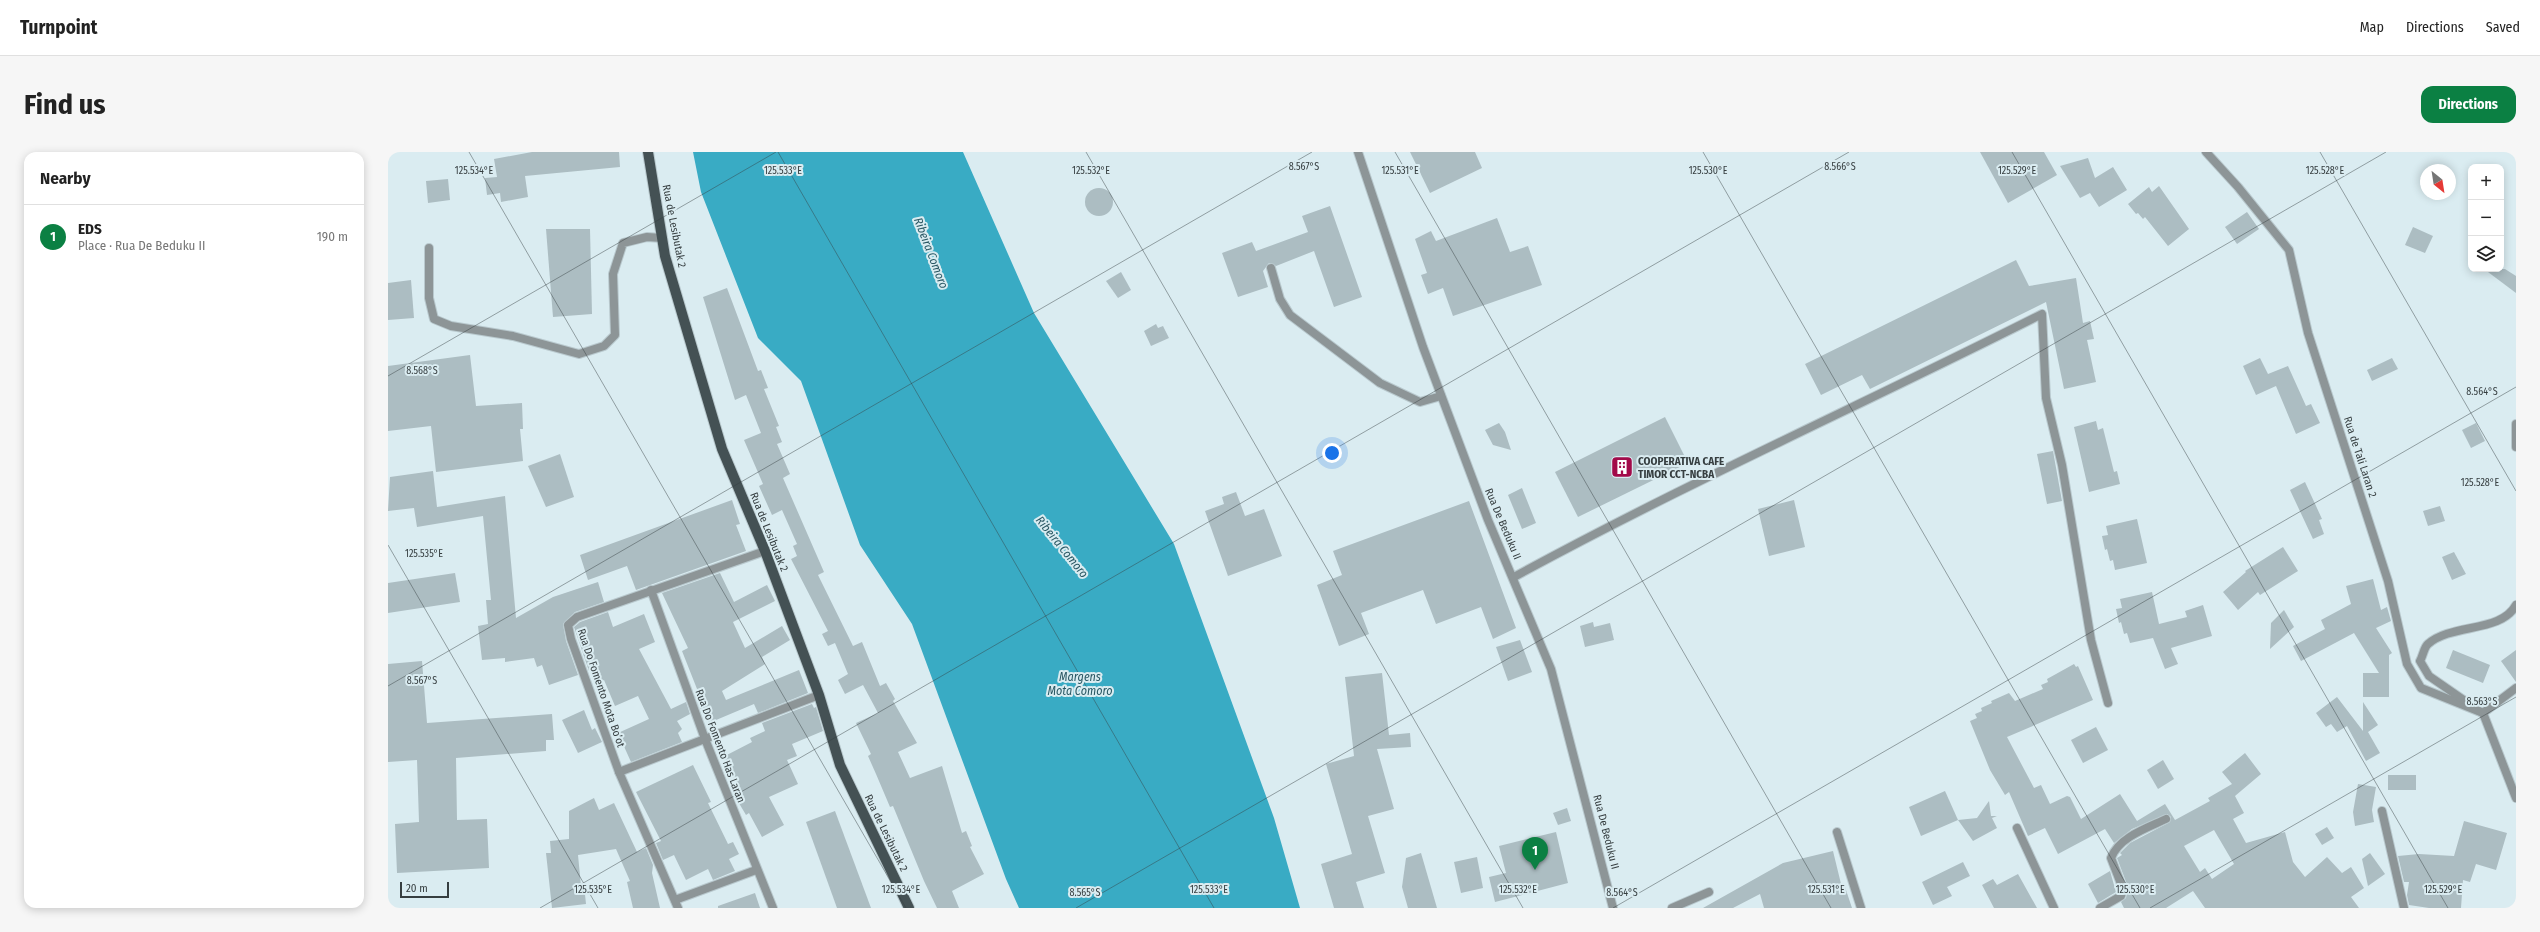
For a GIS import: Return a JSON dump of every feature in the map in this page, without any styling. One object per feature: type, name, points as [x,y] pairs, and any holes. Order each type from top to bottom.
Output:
[{"type":"main road","name":"Rua de Lesibutak 2","points":[[648,152],[665,256],[722,449],[765,551],[818,695],[840,765],[909,908]]},
{"type":"street","name":"Rua De Beduku II","points":[[1358,152],[1441,396],[1488,520],[1514,577],[1551,669],[1614,908]]},
{"type":"street","name":"Rua de Tali Laran 2","points":[[2206,152],[2238,187],[2289,250],[2308,333],[2388,581],[2406,664],[2421,688],[2483,713]]},
{"type":"street","points":[[2212,152],[2216,163]]},
{"type":"street","points":[[429,248],[429,298],[434,319],[451,326],[513,336],[579,354],[604,346],[615,335],[613,274],[624,243],[647,237],[662,238]]},
{"type":"street","points":[[1271,268],[1280,299],[1290,315],[1380,382],[1420,402],[1441,396]]},
{"type":"street","points":[[1514,577],[1600,530],[1904,384],[2042,314],[2046,398],[2062,465],[2091,640],[2108,703]]},
{"type":"street","points":[[2516,424],[2516,447]]},
{"type":"street","name":"Rua Do Fomento Mota Bo’ot","points":[[678,908],[619,772],[588,681],[571,639],[568,625],[576,617],[765,551]]},
{"type":"street","name":"Rua Do Fomento Has Laran","points":[[651,590],[705,739],[756,870],[773,908]]},
{"type":"street","points":[[2516,605],[2503,619],[2448,632],[2427,645],[2420,661],[2429,676],[2483,713],[2516,798]]},
{"type":"street","points":[[2483,713],[2516,688]]},
{"type":"street","points":[[619,772],[818,695]]},
{"type":"street","points":[[2382,811],[2404,908]]},
{"type":"street","points":[[2100,908],[2121,896],[2124,889],[2111,858],[2114,849],[2136,833],[2166,819]]},
{"type":"street","points":[[2016,828],[2054,908]]},
{"type":"street","points":[[1837,832],[1861,908]]},
{"type":"street","points":[[675,900],[756,870]]},
{"type":"street","points":[[1672,908],[1709,892]]},
{"type":"water","name":"Margens Mota Comoro","points":[[693,152],[963,152],[1034,313],[1174,544],[1274,818],[1300,908],[1019,908],[1006,879],[912,624],[860,545],[801,381],[758,338],[701,192]]},
{"type":"building","points":[[532,152],[619,152],[620,167],[525,176],[528,197],[501,202],[500,193],[487,195],[485,178],[497,177],[494,159]]},
{"type":"building","points":[[1410,152],[1475,152],[1482,168],[1430,193]]},
{"type":"building","points":[[1980,152],[2044,152],[2057,175],[2008,203]]},
{"type":"building","points":[[2088,158],[2095,178],[2113,167],[2127,190],[2099,207],[2090,193],[2080,198],[2060,166]]},
{"type":"building","points":[[448,179],[450,200],[428,203],[426,181]]},
{"type":"building","points":[[2159,186],[2189,229],[2168,246],[2145,217],[2143,219],[2138,213],[2136,214],[2128,204],[2149,187],[2152,192]]},
{"type":"building","points":[[1099,188],[1109,192],[1113,202],[1109,212],[1099,216],[1089,212],[1085,202],[1089,192]]},
{"type":"building","points":[[1330,206],[1362,297],[1334,307],[1314,251],[1276,266],[1269,263],[1263,271],[1268,287],[1238,297],[1222,253],[1252,242],[1256,251],[1308,232],[1302,216]]},
{"type":"building","points":[[2247,212],[2259,229],[2237,244],[2225,227]]},
{"type":"building","points":[[1497,218],[1510,252],[1528,246],[1542,285],[1453,316],[1443,288],[1428,294],[1421,275],[1427,273],[1415,239],[1431,231],[1436,241]]},
{"type":"building","points":[[2413,227],[2433,236],[2425,253],[2405,245]]},
{"type":"building","points":[[546,229],[590,229],[592,314],[553,317]]},
{"type":"building","points":[[2016,260],[2029,286],[2076,278],[2083,323],[2090,321],[2094,339],[2087,340],[2096,382],[2064,389],[2046,302],[1870,389],[1862,375],[1821,395],[1805,364]]},
{"type":"building","points":[[2505,269],[2516,276],[2516,293],[2488,272],[2504,272]]},
{"type":"building","points":[[1121,272],[1131,290],[1118,298],[1106,281]]},
{"type":"building","points":[[411,280],[414,318],[388,320],[388,283]]},
{"type":"building","points":[[727,288],[758,371],[761,370],[768,388],[764,389],[779,426],[776,427],[782,442],[777,444],[790,474],[783,478],[824,572],[818,575],[853,646],[862,642],[880,686],[886,683],[895,699],[893,701],[917,743],[898,752],[910,778],[942,766],[962,833],[966,831],[972,846],[970,847],[984,874],[952,891],[959,908],[937,908],[924,881],[893,806],[890,807],[868,756],[871,754],[856,723],[878,713],[863,685],[845,694],[838,680],[848,674],[835,643],[828,646],[822,634],[828,631],[791,559],[797,556],[793,546],[797,544],[782,510],[772,515],[759,486],[763,484],[744,440],[761,433],[746,395],[735,400],[703,297]]},
{"type":"building","points":[[1156,324],[1158,328],[1163,326],[1169,338],[1151,346],[1144,331]]},
{"type":"building","points":[[470,355],[476,406],[522,403],[523,429],[520,429],[523,461],[436,472],[431,426],[388,431],[388,366]]},
{"type":"building","points":[[2260,358],[2268,374],[2288,366],[2306,406],[2311,404],[2320,423],[2296,434],[2276,386],[2256,395],[2243,366]]},
{"type":"building","points":[[2392,358],[2398,369],[2372,381],[2367,370]]},
{"type":"building","name":"COOPERATIVA CAFE TIMOR CCT-NCBA","points":[[1665,417],[1688,463],[1578,517],[1555,472]]},
{"type":"building","points":[[2096,421],[2098,430],[2103,428],[2114,472],[2117,471],[2120,484],[2089,492],[2074,427]]},
{"type":"building","points":[[1499,423],[1505,432],[1511,450],[1493,445],[1485,430]]},
{"type":"building","points":[[2476,423],[2485,441],[2471,448],[2462,430]]},
{"type":"building","points":[[2053,451],[2062,501],[2047,504],[2037,454]]},
{"type":"building","points":[[560,454],[574,497],[546,507],[528,466]]},
{"type":"building","points":[[433,471],[437,507],[505,496],[516,618],[553,597],[598,582],[604,602],[575,612],[563,624],[566,641],[578,675],[549,685],[542,665],[537,667],[534,658],[505,662],[505,658],[482,660],[478,626],[488,624],[486,600],[491,600],[483,516],[417,527],[414,508],[388,511],[390,477]]},
{"type":"building","points":[[2305,482],[2322,519],[2319,520],[2324,534],[2313,539],[2290,490]]},
{"type":"building","points":[[1522,488],[1536,523],[1522,529],[1508,495]]},
{"type":"building","points":[[1236,492],[1245,516],[1264,509],[1282,556],[1228,576],[1205,511],[1224,504],[1222,497]]},
{"type":"building","points":[[732,500],[740,524],[736,525],[746,551],[636,590],[627,566],[588,580],[580,555]]},
{"type":"building","points":[[1794,500],[1805,547],[1769,556],[1758,509]]},
{"type":"building","points":[[1469,501],[1516,628],[1493,639],[1481,607],[1436,624],[1423,590],[1361,613],[1369,634],[1339,646],[1317,585],[1342,575],[1333,551]]},
{"type":"building","points":[[2440,506],[2445,521],[2428,526],[2423,511]]},
{"type":"building","points":[[2137,519],[2147,563],[2115,570],[2113,560],[2110,561],[2107,549],[2105,550],[2102,536],[2108,535],[2106,526]]},
{"type":"building","points":[[2283,547],[2298,571],[2260,595],[2258,592],[2238,610],[2223,592],[2246,572],[2245,571]]},
{"type":"building","points":[[2454,552],[2466,574],[2452,580],[2442,557]]},
{"type":"building","points":[[455,573],[460,602],[388,613],[388,583]]},
{"type":"building","points":[[720,573],[734,602],[767,585],[775,601],[733,622],[745,648],[782,626],[790,640],[762,657],[765,664],[722,691],[726,700],[799,670],[808,693],[758,713],[754,704],[709,723],[704,708],[700,709],[695,696],[699,694],[682,651],[688,648],[662,593]]},
{"type":"building","points":[[2373,579],[2381,610],[2387,607],[2391,621],[2376,628],[2392,653],[2389,655],[2389,697],[2363,697],[2363,673],[2379,673],[2354,633],[2301,661],[2293,646],[2325,629],[2321,620],[2351,604],[2346,586]]},
{"type":"building","points":[[2152,592],[2159,624],[2187,617],[2185,611],[2203,605],[2212,636],[2171,648],[2178,664],[2165,669],[2153,638],[2130,643],[2127,633],[2124,634],[2121,622],[2119,623],[2116,609],[2122,608],[2120,599]]},
{"type":"building","points":[[2284,610],[2294,627],[2270,649],[2271,623]]},
{"type":"building","points":[[608,612],[613,627],[644,614],[655,642],[639,649],[671,709],[686,702],[690,714],[677,721],[682,729],[678,733],[682,742],[631,762],[618,733],[649,719],[638,696],[615,706],[604,680],[602,681],[598,673],[593,675],[591,671],[589,671],[574,627],[580,622]]},
{"type":"building","points":[[1593,622],[1594,627],[1610,623],[1614,640],[1585,647],[1580,626]]},
{"type":"building","points":[[1520,640],[1532,672],[1508,681],[1496,647]]},
{"type":"building","points":[[2453,650],[2490,665],[2483,683],[2446,668]]},
{"type":"building","points":[[2516,650],[2516,682],[2501,661]]},
{"type":"building","points":[[422,661],[427,723],[552,714],[554,740],[546,740],[546,751],[456,758],[457,820],[487,819],[489,868],[397,873],[395,824],[419,822],[417,760],[388,762],[388,664]]},
{"type":"building","points":[[2074,664],[2076,667],[2078,666],[2093,700],[2007,737],[2034,788],[2041,785],[2050,804],[2067,796],[2070,797],[2081,819],[2120,794],[2137,821],[2165,804],[2175,820],[2210,801],[2208,798],[2232,784],[2222,772],[2245,753],[2261,774],[2235,796],[2244,813],[2233,819],[2246,843],[2285,832],[2293,862],[2305,877],[2327,857],[2342,873],[2351,867],[2364,888],[2351,897],[2359,908],[2205,908],[2193,891],[2166,908],[2124,908],[2121,902],[2126,898],[2128,887],[2117,858],[2122,855],[2120,853],[2130,843],[2170,822],[2171,817],[2167,814],[2132,829],[2114,843],[2105,829],[2058,854],[2045,828],[2028,836],[2009,792],[2005,795],[1990,770],[1970,721],[1977,718],[1975,714],[1982,711],[1981,708],[1992,703],[1991,701],[2009,693],[2015,701],[2043,689],[2041,685],[2048,682],[2047,679]],"holes":[[[2214,830],[2234,864],[2212,879],[2205,868],[2200,872],[2184,846]]]},
{"type":"building","points":[[1382,673],[1389,735],[1410,733],[1411,747],[1377,749],[1394,809],[1368,816],[1385,873],[1356,882],[1364,908],[1334,908],[1321,864],[1352,854],[1326,764],[1354,756],[1345,677]]},
{"type":"building","points":[[2337,697],[2363,731],[2363,702],[2378,725],[2368,732],[2380,753],[2366,761],[2347,726],[2337,732],[2331,724],[2326,727],[2316,713]]},
{"type":"building","points":[[812,704],[814,708],[816,707],[823,731],[792,744],[797,756],[787,760],[798,784],[769,797],[784,825],[762,837],[749,813],[746,815],[733,793],[740,790],[723,757],[752,742],[750,738],[765,731],[762,723]]},
{"type":"building","points":[[584,710],[592,730],[595,728],[602,742],[578,753],[562,720]]},
{"type":"building","points":[[2096,727],[2108,750],[2083,763],[2071,740]]},
{"type":"building","points":[[2163,760],[2174,779],[2158,789],[2147,770]]},
{"type":"building","points":[[693,765],[711,802],[708,803],[728,844],[733,842],[739,854],[729,859],[735,871],[713,880],[708,869],[686,880],[674,855],[663,860],[656,843],[661,841],[636,792]]},
{"type":"building","points":[[2388,775],[2416,775],[2416,790],[2388,790]]},
{"type":"building","points":[[2358,784],[2376,787],[2372,810],[2374,822],[2355,826],[2353,812]]},
{"type":"building","points":[[1945,791],[1958,820],[1921,836],[1909,807]]},
{"type":"building","points":[[594,798],[599,810],[614,803],[637,852],[646,848],[653,865],[652,873],[660,908],[633,908],[627,882],[630,881],[616,849],[578,855],[581,886],[584,885],[586,904],[552,908],[546,853],[551,853],[550,841],[569,839],[569,811]]},
{"type":"building","points":[[1989,801],[1991,816],[1997,816],[1992,818],[1997,828],[1973,841],[1958,820],[1977,818]]},
{"type":"building","points":[[1567,808],[1571,821],[1558,825],[1553,813]]},
{"type":"building","points":[[835,811],[871,908],[837,908],[806,822]]},
{"type":"building","points":[[2464,821],[2507,833],[2496,870],[2476,864],[2470,882],[2463,880],[2461,908],[2429,908],[2409,905],[2407,895],[2409,882],[2404,882],[2398,856],[2419,854],[2454,856]]},
{"type":"building","points":[[2327,827],[2334,838],[2322,845],[2315,834]]},
{"type":"building","points":[[1556,832],[1568,883],[1495,902],[1489,877],[1506,873],[1499,846]]},
{"type":"building","points":[[1833,851],[1842,888],[1845,887],[1852,908],[1764,908],[1760,894],[1733,908],[1703,908],[1783,863]]},
{"type":"building","points":[[1421,853],[1437,908],[1408,908],[1402,887],[1406,858]]},
{"type":"building","points":[[2370,853],[2385,874],[2368,886],[2362,859]]},
{"type":"building","points":[[1477,857],[1483,888],[1461,893],[1454,862]]},
{"type":"building","points":[[1963,862],[1970,876],[1947,887],[1952,896],[1933,905],[1922,882]]},
{"type":"building","points":[[2110,871],[2116,892],[2098,903],[2088,884]]},
{"type":"building","points":[[2018,874],[2037,908],[1994,908],[1982,885],[1993,879],[1997,885]]},
{"type":"building","points":[[755,893],[760,908],[718,908],[718,906]]},
{"type":"place","name":"COOPERATIVA CAFE TIMOR CCT-NCBA","points":[[1622,467]]},
{"type":"place","name":"EDS","points":[[1535,870]]},
{"type":"water label","name":"Ribeira Comoro","points":[[931,253]]},
{"type":"water label","name":"Ribeira Comoro","points":[[1062,547]]}]
